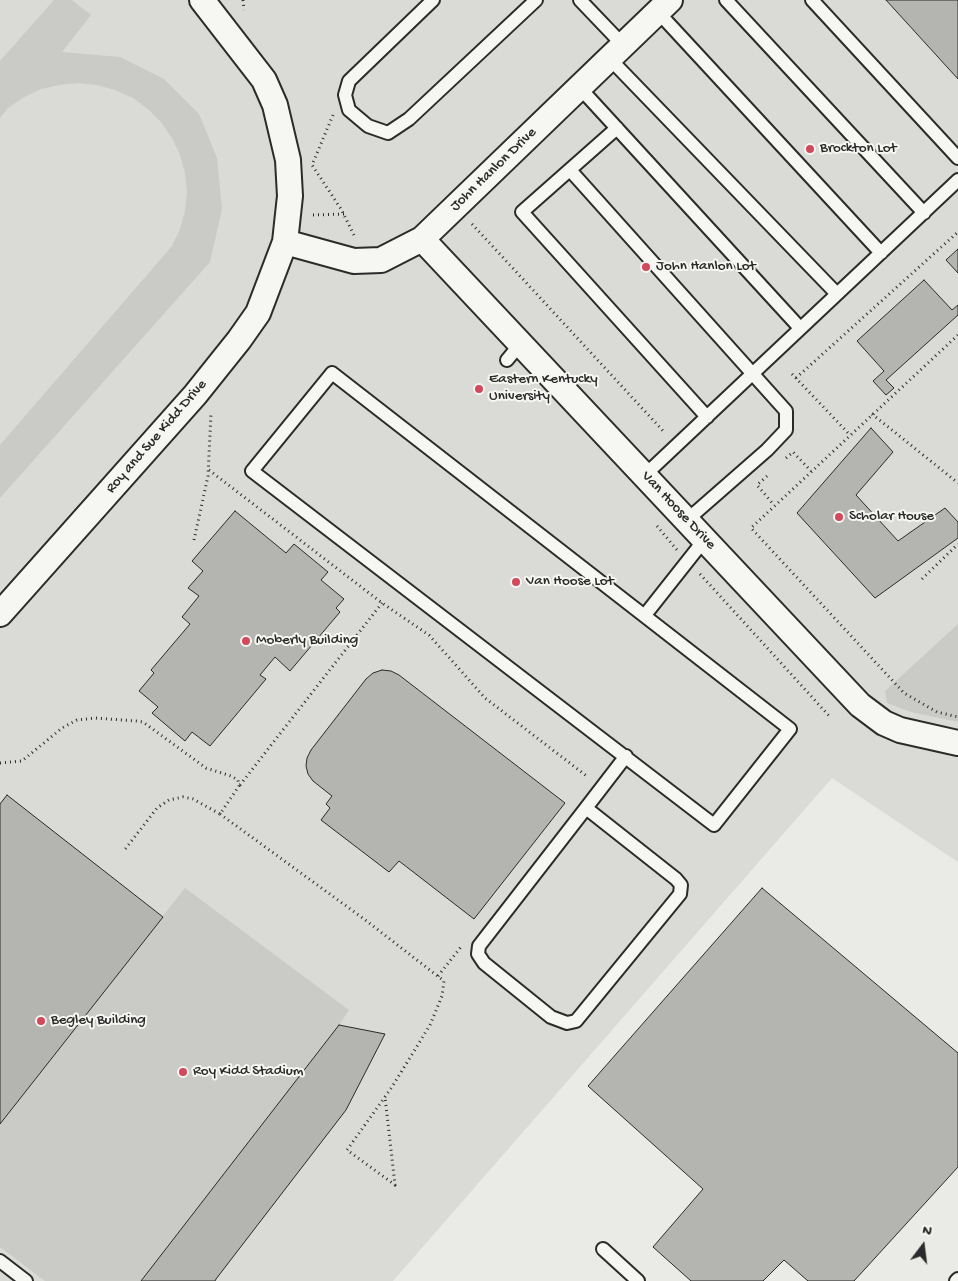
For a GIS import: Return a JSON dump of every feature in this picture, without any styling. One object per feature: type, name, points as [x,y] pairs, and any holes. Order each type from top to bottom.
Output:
[{"type":"street","name":"Roy and Sue Kidd Drive","points":[[0,614],[195,395],[239,340],[258,313],[285,242],[290,196],[288,160],[275,105],[264,80],[202,0]]},
{"type":"street","name":"John Hanlon Drive","points":[[285,242],[354,261],[381,260],[422,238],[664,6]]},
{"type":"street","name":"Van Hoose Drive","points":[[422,238],[514,352],[645,475],[860,705],[884,723],[900,730],[958,743]]},
{"type":"lane","points":[[433,0],[350,81],[345,95],[350,110],[368,126],[388,133],[409,119],[536,0]]},
{"type":"lane","points":[[580,0],[617,52],[837,294]]},
{"type":"lane","points":[[726,0],[924,213]]},
{"type":"lane","points":[[812,0],[958,158]]},
{"type":"lane","points":[[664,6],[881,253]]},
{"type":"lane","points":[[580,88],[800,328]]},
{"type":"lane","points":[[617,128],[522,212],[706,417]]},
{"type":"lane","points":[[570,170],[786,412],[786,430],[767,450],[687,520]]},
{"type":"lane","points":[[645,475],[958,180]]},
{"type":"lane","points":[[332,373],[645,615],[790,729],[714,825],[252,471],[332,373]]},
{"type":"lane","points":[[645,615],[704,539]]},
{"type":"lane","points":[[586,808],[676,879],[681,885],[680,894],[576,1021],[567,1023],[551,1017],[484,963],[478,954],[480,946],[586,808],[626,756]]},
{"type":"lane","points":[[603,1249],[638,1281]]},
{"type":"lane","points":[[0,1261],[26,1281]]},
{"type":"path","points":[[243,0],[244,10]]},
{"type":"path","points":[[334,113],[312,165],[344,214],[354,235]]},
{"type":"path","points":[[313,215],[344,214]]},
{"type":"path","points":[[472,224],[667,435]]},
{"type":"path","points":[[796,378],[958,232]]},
{"type":"path","points":[[958,335],[751,528],[904,694],[937,712],[958,717]]},
{"type":"path","points":[[792,374],[850,435]]},
{"type":"path","points":[[194,540],[209,470],[211,412]]},
{"type":"path","points":[[872,414],[958,483]]},
{"type":"path","points":[[786,459],[792,452],[811,471]]},
{"type":"path","points":[[209,470],[382,603],[429,635],[485,698],[591,778]]},
{"type":"path","points":[[771,472],[757,485],[774,505]]},
{"type":"path","points":[[651,520],[831,718]]},
{"type":"path","points":[[922,579],[958,544]]},
{"type":"path","points":[[220,814],[239,786],[382,603]]},
{"type":"path","points":[[0,763],[22,761],[62,728],[78,720],[95,718],[136,721],[143,722],[206,768],[238,780],[239,786]]},
{"type":"path","points":[[123,852],[157,808],[169,800],[183,797],[193,799],[220,814],[364,919],[444,981],[442,996],[430,1026],[385,1097],[347,1150],[395,1186],[385,1097]]},
{"type":"path","points":[[438,976],[463,944]]},
{"type":"shaded area","name":"Eastern Kentucky University","points":[[0,0],[958,0],[958,862],[832,778],[393,1281],[0,1281]]},
{"type":"shaded area","points":[[54,0],[72,0],[91,15],[62,52],[120,57],[164,79],[199,114],[217,158],[222,209],[210,262],[0,498],[0,445],[172,246],[180,229],[185,211],[187,192],[185,173],[180,155],[172,138],[161,122],[133,98],[97,85],[78,83],[59,85],[41,89],[24,97],[8,108],[0,118],[0,61]]},
{"type":"shaded area","points":[[958,624],[958,722],[911,712],[887,703],[885,691]]},
{"type":"shaded area","name":"Roy Kidd Stadium","points":[[7,795],[162,917],[185,888],[349,1010],[339,1025],[385,1034],[346,1110],[215,1281],[45,1281],[0,1247],[0,804]]},
{"type":"building","points":[[886,0],[958,0],[958,79]]},
{"type":"building","points":[[958,249],[958,273],[946,260]]},
{"type":"building","points":[[924,280],[952,310],[958,305],[958,315],[886,380],[894,388],[886,395],[873,381],[884,371],[857,341]]},
{"type":"building","name":"Scholar House","points":[[871,428],[893,452],[856,495],[898,541],[945,508],[958,522],[958,538],[875,598],[797,513]]},
{"type":"building","name":"Moberly Building","points":[[235,511],[286,553],[294,544],[328,572],[321,580],[344,599],[336,608],[340,612],[290,671],[275,657],[260,675],[266,679],[210,746],[192,732],[185,741],[152,713],[158,707],[139,691],[154,673],[151,670],[190,624],[182,617],[199,596],[188,588],[203,571],[192,561]]},
{"type":"building","points":[[382,670],[391,671],[399,675],[565,803],[474,919],[399,861],[389,872],[321,820],[330,808],[326,804],[332,796],[313,781],[308,774],[307,758],[311,750],[366,679],[373,673]]},
{"type":"building","name":"Begley Building","points":[[7,795],[163,917],[0,1124],[0,804]]},
{"type":"building","points":[[762,888],[958,1053],[958,1167],[854,1281],[808,1281],[784,1260],[763,1281],[691,1281],[653,1247],[703,1189],[588,1086]]},
{"type":"building","points":[[339,1025],[385,1034],[346,1110],[215,1281],[141,1281]]},
{"type":"place","name":"Brockton Lot","points":[[810,149]]},
{"type":"place","name":"John Hanlon Lot","points":[[646,267]]},
{"type":"place","name":"Eastern Kentucky University","points":[[479,389]]},
{"type":"place","name":"Scholar House","points":[[839,517]]},
{"type":"place","name":"Van Hoose Lot","points":[[516,582]]},
{"type":"place","name":"Moberly Building","points":[[246,641]]},
{"type":"place","name":"Begley Building","points":[[41,1021]]},
{"type":"place","name":"Roy Kidd Stadium","points":[[183,1072]]}]
